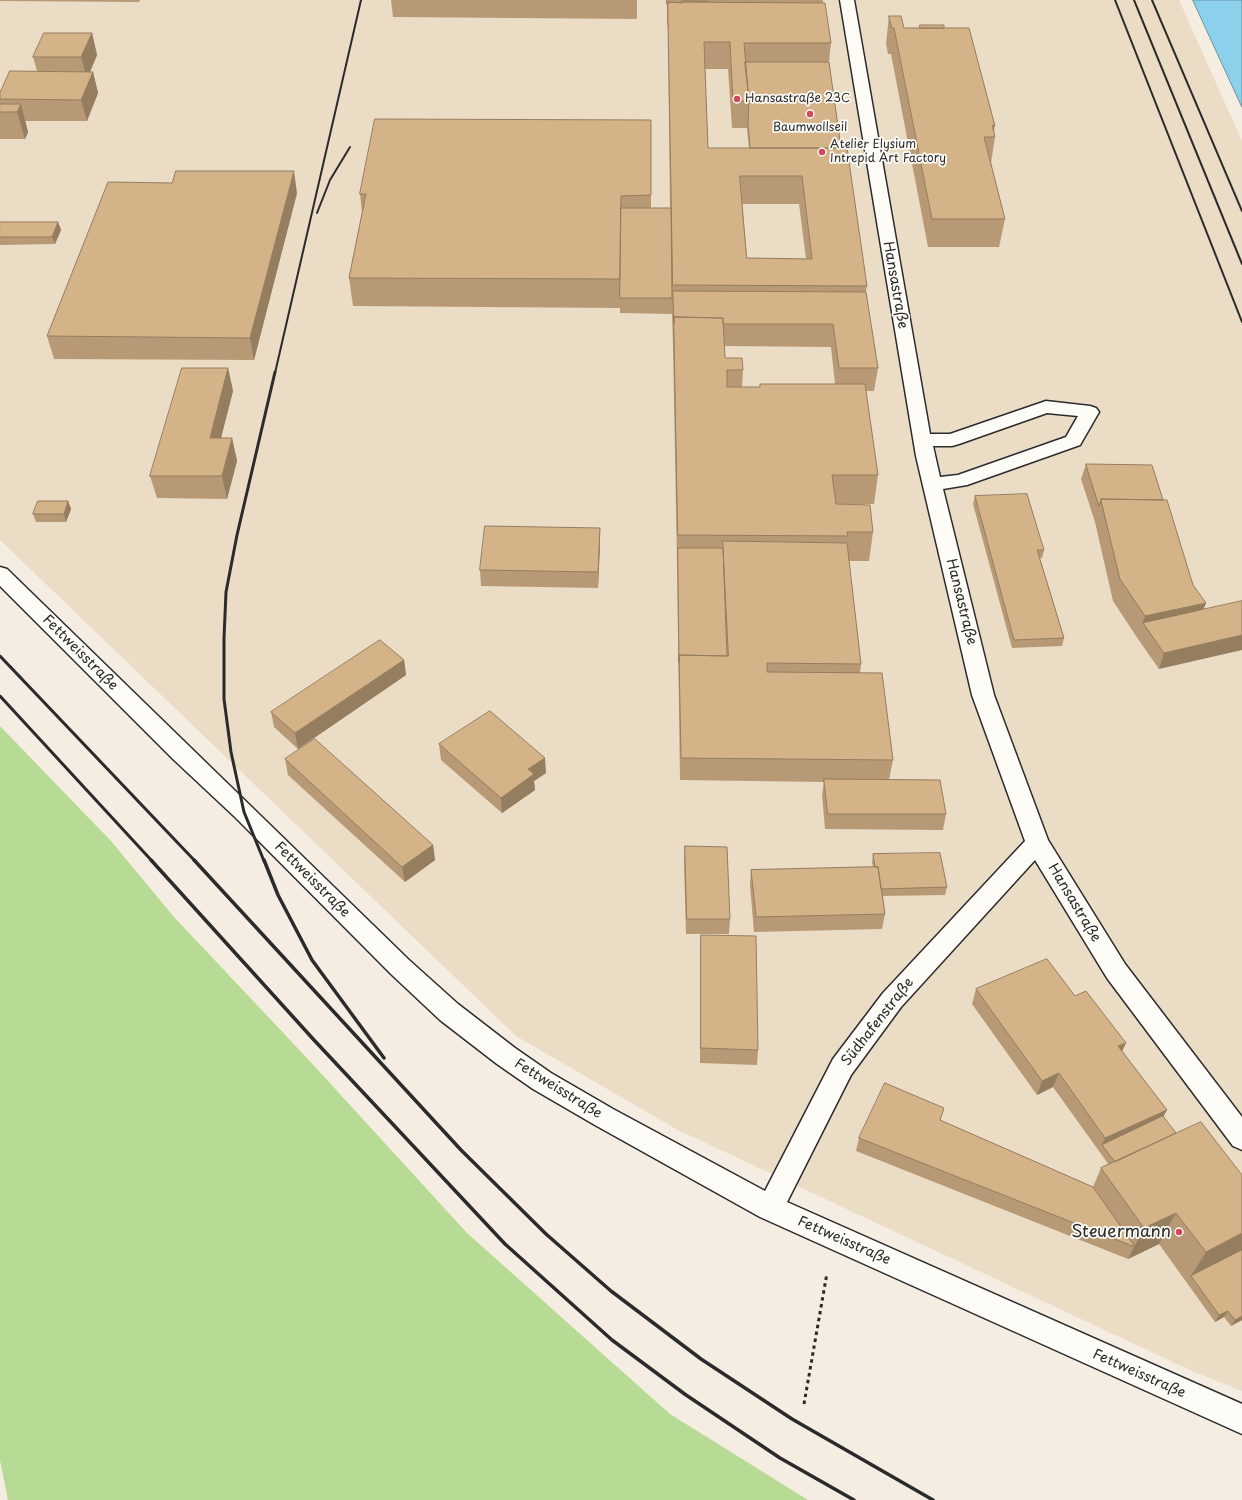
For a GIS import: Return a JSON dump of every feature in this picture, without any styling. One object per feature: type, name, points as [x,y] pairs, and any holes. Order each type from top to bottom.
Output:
[{"type":"street","name":"Hansastraße","points":[[847,0],[922,440],[984,695],[1037,843],[1116,971],[1242,1138]]},
{"type":"street","points":[[922,440],[952,440],[1046,407],[1090,412],[1073,441],[960,482],[932,484]]},
{"type":"street","name":"Fettweisstraße","points":[[0,574],[176,748],[244,812],[383,951],[449,1012],[506,1056],[542,1081],[611,1121],[770,1208],[1242,1419]]},
{"type":"street","name":"Südhafenstraße","points":[[770,1208],[847,1061],[892,1000],[1037,843]]},
{"type":"path","points":[[804,1404],[817,1324],[835,1237]]},
{"type":"shaded area","points":[[0,0],[1179,0],[1242,141],[1242,1391],[1194,1372],[676,1129],[516,1036],[0,540]]},
{"type":"green space","points":[[0,726],[111,841],[174,917],[306,1057],[467,1233],[670,1414],[808,1500],[8,1500],[0,1460]]},
{"type":"water","points":[[1193,0],[1242,0],[1242,107]]},
{"type":"building","points":[[667,0],[708,1],[682,1],[682,3],[668,2],[667,4]]},
{"type":"building","points":[[668,2],[825,3],[831,43],[744,43],[749,101],[733,101],[730,42],[704,42],[708,148],[847,148],[867,286],[673,285]],"holes":[[[740,176],[802,176],[812,259],[747,258]]]},
{"type":"building","points":[[889,16],[901,16],[904,28],[969,28],[995,126],[992,125],[995,137],[984,137],[1005,219],[932,219],[894,28],[892,28]]},
{"type":"building","points":[[920,25],[944,25],[944,28],[920,28]]},
{"type":"building","points":[[44,33],[92,33],[81,57],[33,57]]},
{"type":"building","points":[[745,62],[829,62],[841,148],[750,148],[748,123],[749,101]]},
{"type":"building","points":[[10,71],[93,72],[81,100],[0,99],[0,93]]},
{"type":"building","points":[[0,104],[21,104],[17,112],[0,112]]},
{"type":"building","points":[[375,119],[651,120],[651,195],[621,196],[620,279],[349,278],[366,194],[360,194]]},
{"type":"building","points":[[176,171],[294,171],[250,338],[47,336],[108,182],[172,183]]},
{"type":"building","points":[[621,208],[671,208],[672,298],[620,298]]},
{"type":"building","points":[[0,222],[58,222],[52,237],[0,237]]},
{"type":"building","points":[[673,291],[866,292],[878,368],[839,368],[833,324],[723,324],[723,318],[674,317],[674,323]]},
{"type":"building","points":[[674,317],[723,318],[725,358],[742,358],[743,370],[727,370],[727,387],[760,387],[760,384],[865,384],[878,475],[832,475],[836,504],[870,505],[873,532],[847,532],[848,536],[678,535]]},
{"type":"building","points":[[182,368],[228,368],[210,438],[232,438],[222,476],[150,476]]},
{"type":"building","points":[[1086,464],[1152,465],[1163,500],[1101,499],[1099,506]]},
{"type":"building","points":[[1027,494],[1044,550],[1037,550],[1064,638],[1014,640],[975,496]]},
{"type":"building","points":[[1101,499],[1167,500],[1193,585],[1206,603],[1145,616],[1120,579]]},
{"type":"building","points":[[38,501],[68,501],[64,514],[33,514]]},
{"type":"building","points":[[485,526],[600,528],[598,572],[480,570]]},
{"type":"building","points":[[723,541],[847,543],[861,664],[767,663],[767,672],[882,673],[893,760],[681,758],[679,655],[728,656]]},
{"type":"building","points":[[678,548],[723,548],[727,656],[679,655],[679,662]]},
{"type":"building","points":[[1242,601],[1242,635],[1164,653],[1143,623]]},
{"type":"building","points":[[380,640],[404,660],[295,733],[271,712]]},
{"type":"building","points":[[490,711],[545,758],[528,769],[534,774],[501,798],[439,744]]},
{"type":"building","points":[[315,739],[433,845],[402,867],[285,759]]},
{"type":"building","points":[[824,779],[940,780],[946,814],[828,814]]},
{"type":"building","points":[[685,846],[727,847],[730,919],[687,919]]},
{"type":"building","points":[[940,853],[947,887],[881,889],[878,867],[875,867],[873,854]]},
{"type":"building","points":[[878,867],[885,914],[756,917],[751,870]]},
{"type":"building","points":[[701,935],[756,936],[758,1050],[701,1048]]},
{"type":"building","points":[[1047,959],[1075,996],[1086,991],[1126,1043],[1118,1046],[1167,1110],[1105,1138],[1059,1073],[1042,1081],[976,989]]},
{"type":"building","points":[[885,1083],[944,1108],[940,1120],[1093,1187],[1135,1247],[859,1138]]},
{"type":"building","points":[[1163,1116],[1176,1133],[1115,1162],[1102,1145]]},
{"type":"building","points":[[1201,1122],[1242,1175],[1242,1233],[1206,1252],[1176,1213],[1144,1228],[1101,1168]]},
{"type":"building","points":[[1242,1250],[1242,1316],[1235,1320],[1228,1311],[1219,1315],[1191,1276]]},
{"type":"railway","points":[[275,373],[361,0]]},
{"type":"railway","points":[[1115,0],[1242,322]]},
{"type":"railway","points":[[1134,0],[1242,264]]},
{"type":"railway","points":[[1152,0],[1242,211]]},
{"type":"railway","points":[[317,213],[330,180],[350,147]]},
{"type":"railway","points":[[264,861],[244,812],[231,752],[224,699],[224,638],[226,592],[237,535],[275,372]]},
{"type":"railway","points":[[0,656],[195,861]]},
{"type":"railway","points":[[0,696],[152,861]]},
{"type":"railway","points":[[151,860],[314,1040],[505,1244],[612,1340],[686,1395],[780,1458],[854,1500]]},
{"type":"railway","points":[[194,860],[461,1150],[546,1234],[611,1291],[701,1359],[792,1419],[933,1500]]},
{"type":"railway","points":[[264,860],[278,895],[312,960],[384,1058]]},
{"type":"place","name":"Hansastraße 23C","points":[[737,99]]},
{"type":"place","name":"Baumwollseil","points":[[810,114]]},
{"type":"place","name":"Atelier Elysium Intrepid Art Factory","points":[[822,152]]},
{"type":"place","name":"Steuermann","points":[[1179,1232]]}]
